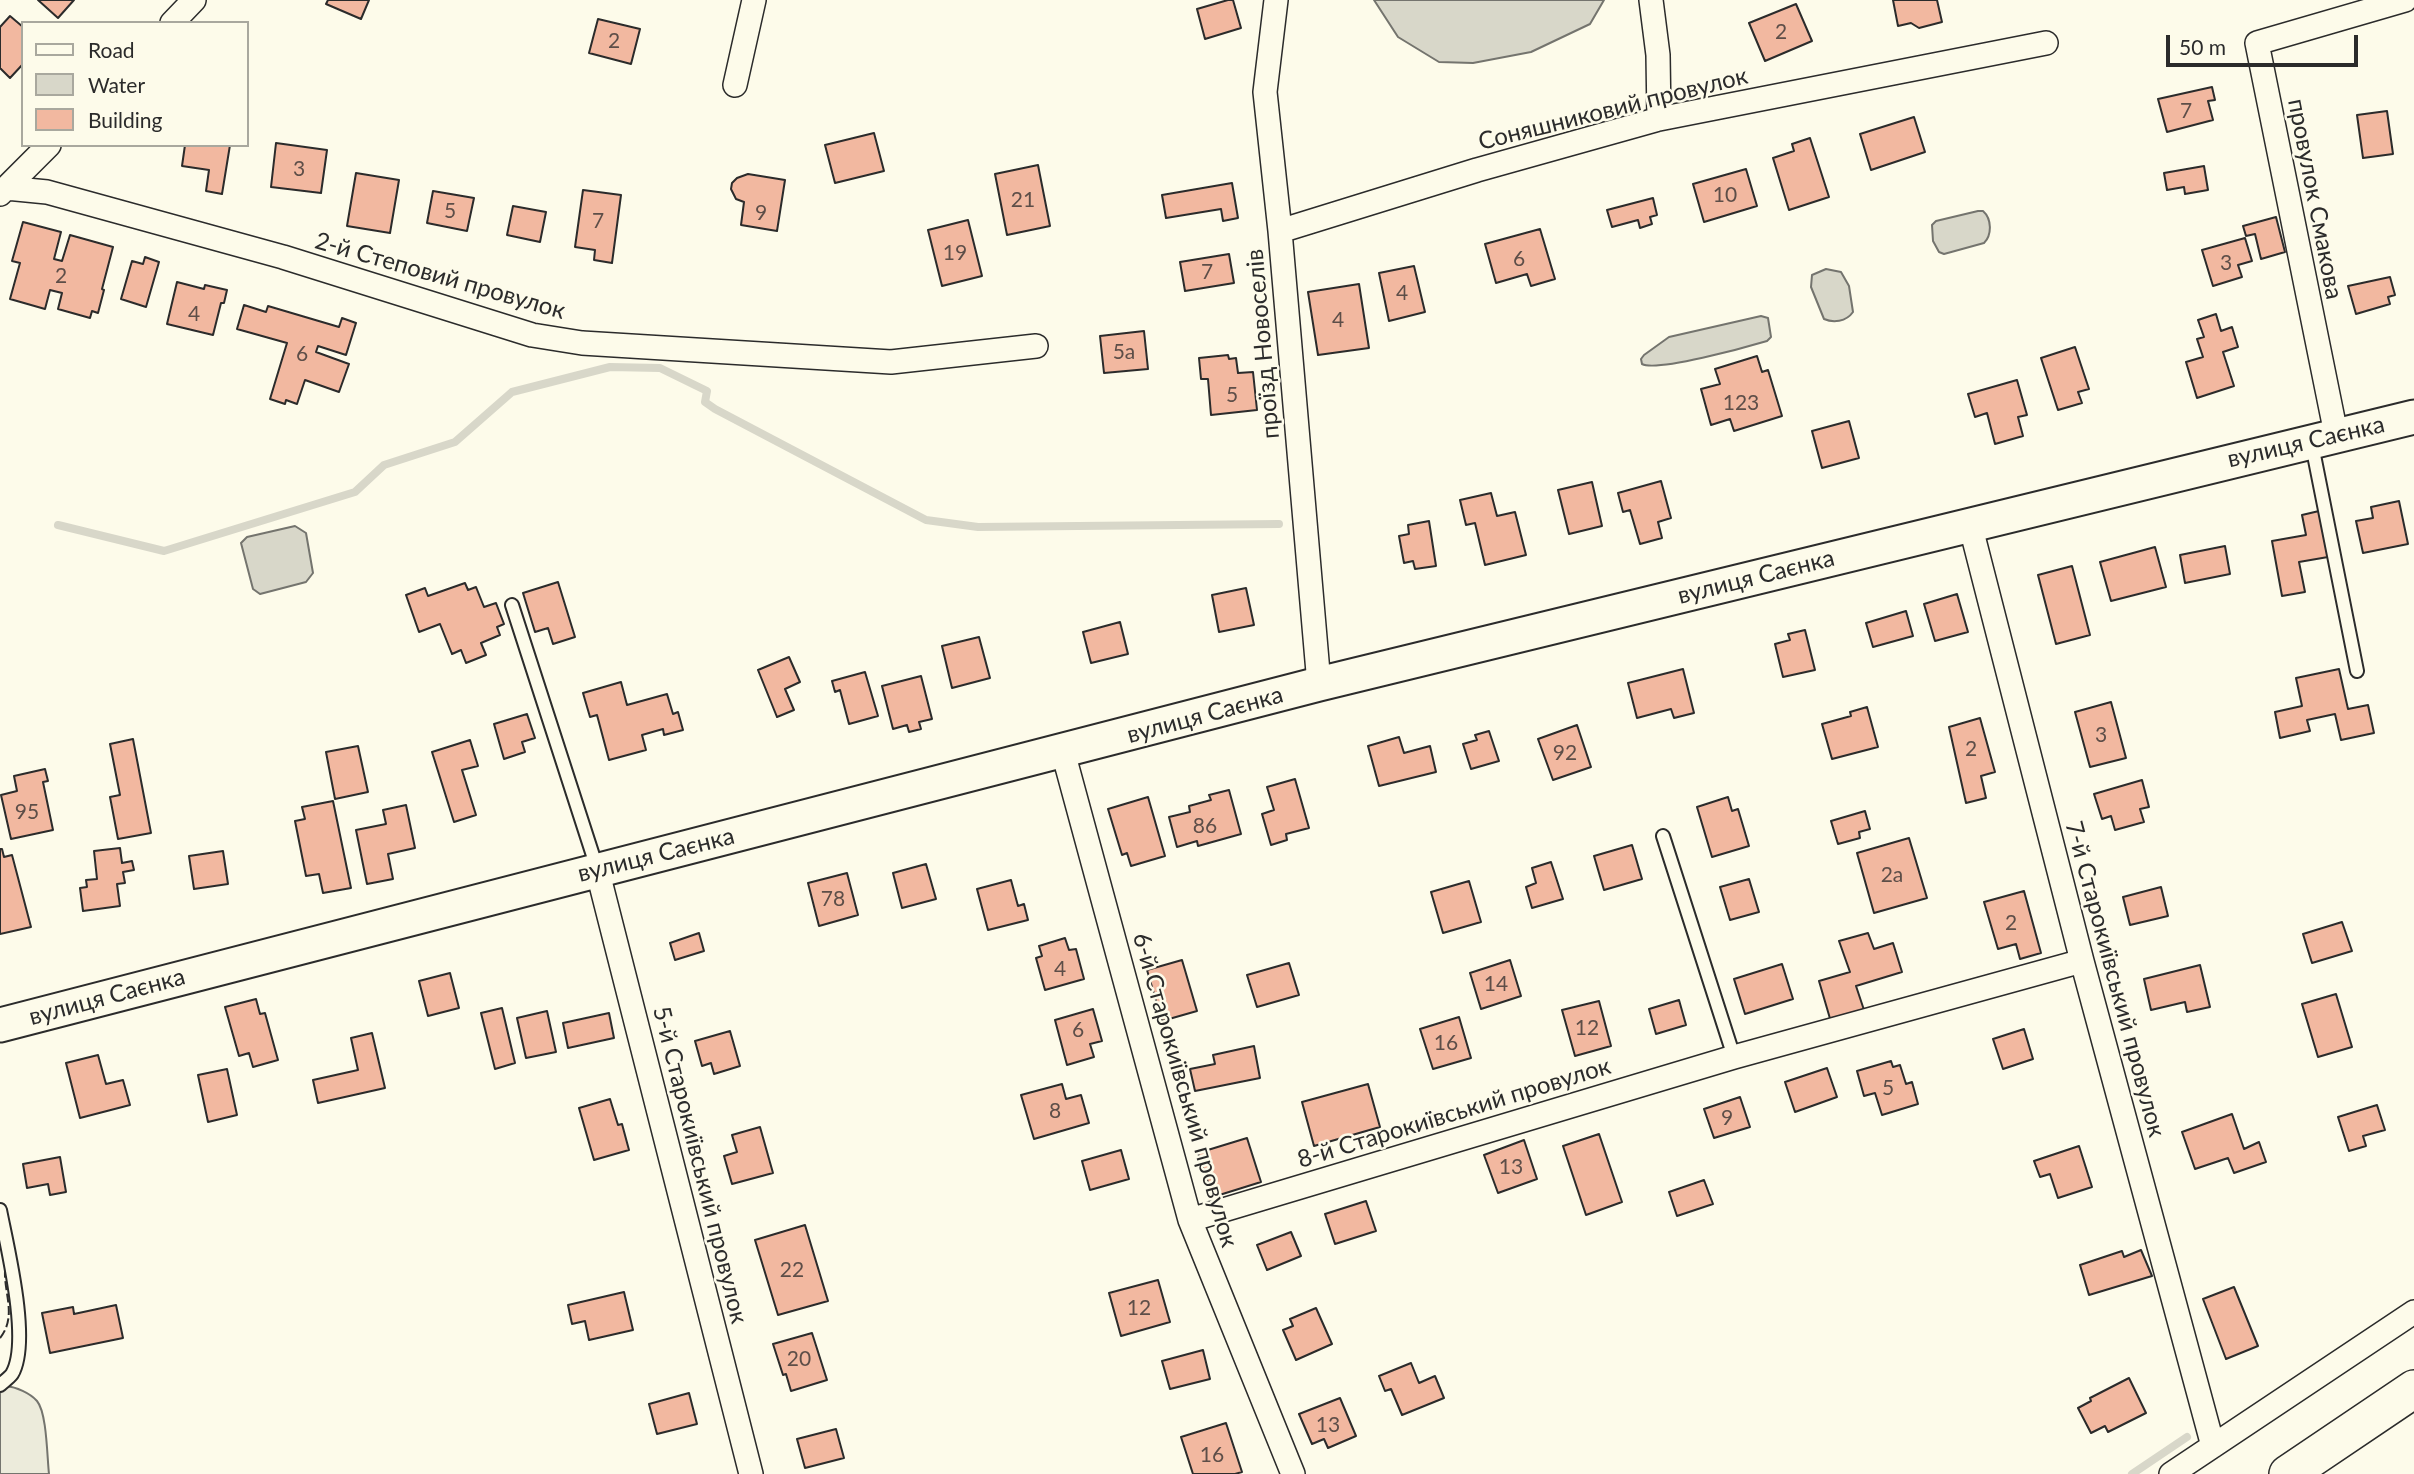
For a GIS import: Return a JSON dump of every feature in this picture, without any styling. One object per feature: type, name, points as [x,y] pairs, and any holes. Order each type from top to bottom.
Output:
[{"type":"main road","points":[[2288,1474],[2414,1389]]},
{"type":"street","points":[[174,21],[194,0]]},
{"type":"street","points":[[735,85],[754,0]]},
{"type":"street","name":"проїзд Новоселів","points":[[1276,0],[1265,92],[1280,231],[1319,684]]},
{"type":"street","points":[[1651,0],[1658,55],[1659,119]]},
{"type":"street","name":"провулок Смакова","points":[[2324,437],[2257,43],[2406,0]]},
{"type":"street","name":"Соняшниковий провулок","points":[[1280,231],[1477,170],[1659,119],[2046,43]]},
{"type":"street","points":[[3,191],[47,147]]},
{"type":"street","name":"2-й Степовий провулок","points":[[3,191],[60,195],[283,257],[532,335],[582,343],[891,362],[1036,346]]},
{"type":"street","name":"вулиця Саєнка","points":[[0,1025],[1319,684],[2414,417]]},
{"type":"street","name":"7-й Старокиївський провулок","points":[[1970,524],[2082,961],[2213,1446]]},
{"type":"street","name":"6-й Старокиївський провулок","points":[[1063,752],[1190,1220],[1293,1474]]},
{"type":"street","name":"5-й Старокиївський провулок","points":[[597,869],[751,1474]]},
{"type":"street","name":"8-й Старокиївський провулок","points":[[1190,1220],[1734,1057],[2082,961]]},
{"type":"street","points":[[2171,1474],[2414,1312]]},
{"type":"lane","points":[[2324,437],[2357,671]]},
{"type":"lane","points":[[512,605],[597,869]]},
{"type":"lane","points":[[1663,836],[1734,1057]]},
{"type":"lane","points":[[0,1210],[18,1307],[19,1339],[12,1373],[0,1385]]},
{"type":"shaded area","points":[[6,1386],[27,1393],[40,1407],[45,1425],[49,1474],[0,1474],[0,1393]]},
{"type":"water","points":[[1374,0],[1604,0],[1590,24],[1531,52],[1473,63],[1439,62],[1398,37]]},
{"type":"water","points":[[1978,211],[1986,214],[1989,223],[1990,231],[1984,243],[1944,254],[1939,252],[1933,241],[1932,225],[1936,221]]},
{"type":"water","points":[[1826,269],[1841,272],[1849,286],[1853,312],[1843,320],[1824,319],[1811,287],[1812,275]]},
{"type":"water","points":[[1761,316],[1768,318],[1771,337],[1767,341],[1683,362],[1651,366],[1642,364],[1644,355],[1669,337]]},
{"type":"water","points":[[295,526],[306,533],[313,573],[306,582],[260,594],[253,589],[241,543],[247,537]]},
{"type":"building","points":[[38,0],[74,0],[58,18]]},
{"type":"building","points":[[328,0],[369,0],[361,19],[326,4]]},
{"type":"building","points":[[1233,0],[1241,28],[1205,39],[1197,9]]},
{"type":"building","points":[[1893,0],[1937,0],[1942,22],[1919,28],[1911,23],[1898,26]]},
{"type":"building","points":[[1796,4],[1812,41],[1765,61],[1749,23]]},
{"type":"building","points":[[10,16],[21,25],[21,66],[10,78],[0,68],[0,27]]},
{"type":"building","points":[[598,19],[640,29],[631,64],[589,53]]},
{"type":"building","points":[[2212,87],[2215,100],[2208,101],[2213,120],[2167,132],[2158,99]]},
{"type":"building","points":[[2387,111],[2393,154],[2363,158],[2357,115]]},
{"type":"building","points":[[1914,117],[1925,152],[1871,170],[1860,134]]},
{"type":"building","points":[[874,133],[884,171],[835,183],[825,145]]},
{"type":"building","points":[[1810,138],[1829,197],[1789,210],[1773,158],[1794,151],[1792,144]]},
{"type":"building","points":[[276,143],[327,150],[321,193],[271,187]]},
{"type":"building","points":[[185,147],[230,147],[222,194],[206,191],[209,170],[182,166]]},
{"type":"building","points":[[1038,165],[1050,226],[1007,235],[995,174]]},
{"type":"building","points":[[2204,166],[2208,190],[2185,194],[2184,187],[2167,190],[2164,173]]},
{"type":"building","points":[[1746,169],[1757,206],[1704,222],[1693,184]]},
{"type":"building","points":[[356,173],[399,180],[390,233],[347,226]]},
{"type":"building","points":[[748,174],[785,180],[777,231],[741,225],[744,202],[736,199],[731,189],[737,178]]},
{"type":"building","points":[[1232,183],[1238,218],[1223,221],[1221,209],[1166,218],[1162,195]]},
{"type":"building","points":[[583,190],[621,195],[612,263],[594,260],[595,250],[575,247]]},
{"type":"building","points":[[433,191],[474,198],[467,231],[427,223]]},
{"type":"building","points":[[1653,198],[1657,215],[1650,217],[1652,224],[1640,228],[1638,220],[1612,227],[1607,210]]},
{"type":"building","points":[[513,206],[546,212],[540,242],[507,235]]},
{"type":"building","points":[[2276,217],[2285,252],[2261,259],[2255,234],[2246,236],[2243,226]]},
{"type":"building","points":[[968,220],[982,276],[942,286],[928,230]]},
{"type":"building","points":[[23,222],[61,232],[54,259],[62,261],[70,235],[113,247],[98,313],[92,311],[90,318],[58,309],[62,293],[50,290],[45,309],[10,299],[20,263],[12,261]]},
{"type":"building","points":[[1540,229],[1555,279],[1531,286],[1527,274],[1496,283],[1485,244]]},
{"type":"building","points":[[2245,238],[2252,261],[2238,265],[2242,277],[2213,286],[2202,250]]},
{"type":"building","points":[[1229,254],[1234,283],[1185,291],[1180,262]]},
{"type":"building","points":[[145,257],[159,262],[146,307],[121,299],[132,261],[143,264]]},
{"type":"building","points":[[1414,266],[1425,312],[1389,321],[1379,273]]},
{"type":"building","points":[[2390,277],[2395,295],[2388,297],[2390,304],[2356,314],[2348,286]]},
{"type":"building","points":[[177,282],[204,289],[205,285],[227,290],[213,335],[167,324]]},
{"type":"building","points":[[1359,284],[1369,348],[1318,355],[1308,292]]},
{"type":"building","points":[[244,305],[266,312],[268,306],[339,327],[342,318],[356,323],[346,355],[318,346],[316,352],[349,364],[339,392],[305,380],[297,404],[286,400],[285,404],[270,399],[287,343],[237,329]]},
{"type":"building","points":[[2216,314],[2221,331],[2232,327],[2238,347],[2223,352],[2234,386],[2197,398],[2186,362],[2203,357],[2197,339],[2204,337],[2198,320]]},
{"type":"building","points":[[1144,331],[1148,369],[1104,373],[1100,336]]},
{"type":"building","points":[[2075,347],[2089,389],[2078,392],[2082,403],[2058,410],[2041,358]]},
{"type":"building","points":[[1228,355],[1229,359],[1236,358],[1238,373],[1253,372],[1257,410],[1211,415],[1208,379],[1201,379],[1199,358]]},
{"type":"building","points":[[1757,356],[1762,372],[1768,370],[1782,416],[1734,431],[1730,419],[1711,425],[1701,389],[1720,384],[1715,369]]},
{"type":"building","points":[[2017,380],[2027,415],[2018,417],[2023,436],[1995,444],[1987,413],[1975,417],[1968,394]]},
{"type":"building","points":[[1849,421],[1859,458],[1822,468],[1812,431]]},
{"type":"building","points":[[1661,481],[1671,518],[1658,522],[1662,538],[1640,544],[1630,510],[1623,512],[1618,493]]},
{"type":"building","points":[[1592,482],[1602,526],[1569,534],[1558,490]]},
{"type":"building","points":[[1491,493],[1497,516],[1515,512],[1526,555],[1485,565],[1475,523],[1466,525],[1460,500]]},
{"type":"building","points":[[2399,501],[2408,544],[2363,553],[2356,521],[2373,518],[2371,507]]},
{"type":"building","points":[[2319,511],[2328,557],[2299,562],[2305,592],[2282,596],[2272,541],[2306,535],[2302,515]]},
{"type":"building","points":[[1429,521],[1436,566],[1415,569],[1413,561],[1404,563],[1399,536],[1409,534],[1408,525]]},
{"type":"building","points":[[2225,546],[2230,574],[2185,583],[2180,555]]},
{"type":"building","points":[[2155,547],[2166,587],[2111,601],[2100,562]]},
{"type":"building","points":[[2072,566],[2090,635],[2056,644],[2038,575]]},
{"type":"building","points":[[558,582],[575,637],[553,644],[548,628],[535,632],[523,593]]},
{"type":"building","points":[[465,583],[468,590],[476,587],[484,607],[496,603],[504,624],[497,627],[500,635],[481,643],[486,655],[466,663],[461,650],[452,654],[440,624],[419,632],[406,595],[425,588],[428,596]]},
{"type":"building","points":[[1246,588],[1254,625],[1219,632],[1212,595]]},
{"type":"building","points":[[1957,594],[1968,632],[1935,641],[1924,604]]},
{"type":"building","points":[[1906,611],[1913,636],[1873,647],[1866,623]]},
{"type":"building","points":[[1120,622],[1128,654],[1091,663],[1083,632]]},
{"type":"building","points":[[1805,630],[1815,670],[1783,677],[1775,644],[1790,640],[1788,634]]},
{"type":"building","points":[[979,637],[990,678],[952,688],[942,646]]},
{"type":"building","points":[[789,657],[800,682],[785,689],[794,710],[777,717],[758,670]]},
{"type":"building","points":[[1683,669],[1694,713],[1674,718],[1671,709],[1637,718],[1628,683]]},
{"type":"building","points":[[2339,669],[2348,709],[2368,705],[2374,733],[2341,740],[2335,714],[2307,720],[2310,731],[2280,738],[2275,712],[2302,706],[2296,678]]},
{"type":"building","points":[[865,672],[878,716],[849,724],[840,690],[835,692],[832,681]]},
{"type":"building","points":[[921,676],[932,719],[919,722],[921,729],[909,732],[907,725],[893,729],[882,686]]},
{"type":"building","points":[[621,682],[627,705],[667,694],[673,714],[678,712],[683,730],[664,735],[663,729],[642,735],[646,750],[609,760],[597,715],[590,717],[583,693]]},
{"type":"building","points":[[2111,702],[2126,758],[2090,767],[2075,712]]},
{"type":"building","points":[[1867,707],[1878,747],[1832,759],[1822,724],[1851,716],[1850,712]]},
{"type":"building","points":[[527,714],[535,738],[522,742],[525,752],[504,759],[494,724]]},
{"type":"building","points":[[1980,718],[1995,772],[1981,776],[1986,798],[1966,803],[1949,727]]},
{"type":"building","points":[[1577,725],[1591,767],[1553,780],[1538,739]]},
{"type":"building","points":[[1489,731],[1499,761],[1471,769],[1463,744],[1477,740],[1475,735]]},
{"type":"building","points":[[1399,737],[1404,753],[1430,746],[1436,772],[1379,786],[1368,746]]},
{"type":"building","points":[[133,739],[151,833],[118,839],[110,797],[120,795],[110,744]]},
{"type":"building","points":[[470,740],[478,766],[462,770],[476,815],[454,822],[432,752]]},
{"type":"building","points":[[358,746],[368,792],[335,799],[326,752]]},
{"type":"building","points":[[45,769],[48,781],[43,782],[53,830],[11,839],[1,795],[17,791],[14,776]]},
{"type":"building","points":[[1295,779],[1309,828],[1286,834],[1287,840],[1271,845],[1262,814],[1274,810],[1267,787]]},
{"type":"building","points":[[2142,780],[2149,807],[2140,809],[2144,822],[2115,830],[2111,816],[2102,819],[2094,794]]},
{"type":"building","points":[[1229,790],[1241,834],[1198,846],[1197,841],[1177,847],[1169,817],[1190,812],[1189,806],[1211,800],[1209,795]]},
{"type":"building","points":[[1148,797],[1165,856],[1131,866],[1127,853],[1122,855],[1108,809]]},
{"type":"building","points":[[1728,797],[1732,811],[1738,809],[1749,846],[1712,857],[1697,807]]},
{"type":"building","points":[[333,801],[351,888],[323,893],[319,874],[306,876],[295,821],[305,819],[302,807]]},
{"type":"building","points":[[406,805],[415,848],[388,854],[393,879],[367,884],[356,830],[386,824],[383,810]]},
{"type":"building","points":[[1865,811],[1870,829],[1859,832],[1860,838],[1838,844],[1831,821]]},
{"type":"building","points":[[1909,838],[1927,898],[1874,913],[1857,853]]},
{"type":"building","points":[[1632,845],[1642,879],[1604,890],[1594,856]]},
{"type":"building","points":[[120,848],[122,863],[132,861],[134,870],[123,872],[125,883],[117,884],[120,906],[83,911],[80,888],[87,887],[86,880],[97,879],[94,851]]},
{"type":"building","points":[[0,849],[4,857],[12,855],[31,927],[0,934]]},
{"type":"building","points":[[223,851],[228,884],[194,889],[189,856]]},
{"type":"building","points":[[1551,862],[1563,899],[1532,908],[1526,887],[1536,883],[1532,868]]},
{"type":"building","points":[[926,864],[936,899],[902,908],[893,873]]},
{"type":"building","points":[[847,873],[858,915],[819,926],[808,883]]},
{"type":"building","points":[[1749,879],[1759,912],[1730,920],[1720,887]]},
{"type":"building","points":[[1011,880],[1018,906],[1024,904],[1028,920],[988,930],[977,889]]},
{"type":"building","points":[[1469,881],[1481,922],[1443,933],[1431,892]]},
{"type":"building","points":[[2161,887],[2168,916],[2130,925],[2123,897]]},
{"type":"building","points":[[2024,891],[2041,953],[2020,959],[2016,944],[1998,949],[1984,902]]},
{"type":"building","points":[[2342,922],[2352,951],[2312,963],[2303,934]]},
{"type":"building","points":[[699,933],[704,951],[675,960],[670,943]]},
{"type":"building","points":[[1868,933],[1874,949],[1893,943],[1902,972],[1856,986],[1864,1010],[1831,1022],[1819,981],[1850,972],[1839,941]]},
{"type":"building","points":[[1065,938],[1069,950],[1076,949],[1084,979],[1045,990],[1036,958],[1042,956],[1039,946]]},
{"type":"building","points":[[1182,960],[1197,1011],[1162,1021],[1147,970]]},
{"type":"building","points":[[1510,960],[1521,996],[1481,1009],[1470,973]]},
{"type":"building","points":[[1289,963],[1299,995],[1257,1007],[1247,975]]},
{"type":"building","points":[[1782,964],[1793,999],[1745,1014],[1734,979]]},
{"type":"building","points":[[2200,965],[2210,1007],[2187,1012],[2185,1002],[2151,1010],[2144,979]]},
{"type":"building","points":[[450,973],[459,1008],[428,1016],[419,981]]},
{"type":"building","points":[[2336,994],[2352,1047],[2318,1057],[2302,1004]]},
{"type":"building","points":[[256,999],[260,1014],[265,1013],[278,1060],[253,1067],[249,1053],[239,1056],[225,1007]]},
{"type":"building","points":[[1679,1000],[1686,1025],[1656,1034],[1649,1009]]},
{"type":"building","points":[[1599,1001],[1611,1046],[1575,1056],[1562,1010]]},
{"type":"building","points":[[502,1008],[515,1063],[495,1069],[481,1013]]},
{"type":"building","points":[[1093,1009],[1102,1041],[1090,1044],[1094,1057],[1067,1065],[1055,1020]]},
{"type":"building","points":[[547,1011],[556,1052],[526,1058],[517,1018]]},
{"type":"building","points":[[609,1013],[614,1038],[568,1048],[563,1023]]},
{"type":"building","points":[[1459,1017],[1471,1058],[1433,1069],[1420,1029]]},
{"type":"building","points":[[2024,1029],[2033,1059],[2003,1069],[1993,1039]]},
{"type":"building","points":[[730,1031],[740,1066],[714,1074],[711,1063],[702,1066],[695,1041]]},
{"type":"building","points":[[372,1033],[385,1088],[318,1103],[313,1080],[358,1070],[351,1038]]},
{"type":"building","points":[[1254,1046],[1260,1078],[1195,1091],[1190,1069],[1215,1064],[1213,1055]]},
{"type":"building","points":[[98,1055],[106,1084],[123,1080],[130,1105],[80,1118],[66,1063]]},
{"type":"building","points":[[1891,1061],[1893,1067],[1900,1065],[1906,1084],[1912,1082],[1918,1104],[1882,1115],[1875,1093],[1864,1096],[1857,1071]]},
{"type":"building","points":[[1827,1068],[1837,1097],[1795,1112],[1785,1082]]},
{"type":"building","points":[[227,1069],[237,1115],[208,1122],[198,1075]]},
{"type":"building","points":[[1062,1084],[1066,1099],[1081,1095],[1089,1123],[1034,1139],[1021,1095]]},
{"type":"building","points":[[1368,1084],[1380,1127],[1314,1146],[1302,1102]]},
{"type":"building","points":[[1740,1097],[1750,1127],[1714,1138],[1704,1109]]},
{"type":"building","points":[[610,1099],[618,1125],[622,1124],[629,1150],[594,1160],[579,1108]]},
{"type":"building","points":[[2377,1105],[2385,1130],[2363,1136],[2366,1146],[2349,1151],[2338,1117]]},
{"type":"building","points":[[2232,1114],[2244,1149],[2259,1142],[2266,1162],[2234,1173],[2228,1158],[2195,1169],[2182,1132]]},
{"type":"building","points":[[760,1127],[773,1173],[732,1184],[724,1156],[737,1152],[732,1135]]},
{"type":"building","points":[[1599,1134],[1622,1202],[1586,1215],[1563,1146]]},
{"type":"building","points":[[1247,1138],[1261,1182],[1213,1197],[1198,1153]]},
{"type":"building","points":[[1524,1140],[1537,1179],[1498,1193],[1484,1155]]},
{"type":"building","points":[[2079,1146],[2092,1187],[2058,1198],[2050,1174],[2040,1177],[2034,1161]]},
{"type":"building","points":[[1121,1150],[1129,1179],[1090,1190],[1082,1161]]},
{"type":"building","points":[[60,1157],[66,1192],[50,1195],[48,1184],[27,1188],[23,1164]]},
{"type":"building","points":[[1704,1180],[1713,1204],[1677,1216],[1669,1192]]},
{"type":"building","points":[[1366,1201],[1376,1231],[1335,1244],[1325,1214]]},
{"type":"building","points":[[805,1225],[828,1301],[778,1315],[755,1240]]},
{"type":"building","points":[[1291,1232],[1301,1256],[1267,1270],[1257,1245]]},
{"type":"building","points":[[2141,1250],[2152,1276],[2089,1295],[2080,1265],[2122,1251],[2124,1257]]},
{"type":"building","points":[[1158,1280],[1170,1322],[1121,1336],[1109,1293]]},
{"type":"building","points":[[2234,1287],[2258,1346],[2226,1359],[2203,1299]]},
{"type":"building","points":[[624,1292],[633,1330],[589,1340],[585,1321],[572,1324],[568,1305]]},
{"type":"building","points":[[116,1305],[123,1338],[50,1353],[42,1313],[73,1307],[74,1314]]},
{"type":"building","points":[[1316,1308],[1332,1344],[1296,1360],[1283,1330],[1293,1326],[1290,1319]]},
{"type":"building","points":[[812,1333],[827,1380],[791,1391],[773,1344]]},
{"type":"building","points":[[1203,1350],[1210,1379],[1170,1389],[1162,1361]]},
{"type":"building","points":[[1411,1363],[1419,1383],[1435,1376],[1444,1398],[1402,1415],[1391,1389],[1385,1391],[1379,1376]]},
{"type":"building","points":[[2129,1378],[2146,1413],[2108,1432],[2105,1426],[2091,1433],[2078,1408],[2091,1401],[2090,1398]]},
{"type":"building","points":[[689,1393],[697,1424],[657,1434],[649,1404]]},
{"type":"building","points":[[1340,1398],[1356,1436],[1328,1448],[1324,1439],[1312,1444],[1299,1414]]},
{"type":"building","points":[[1226,1423],[1242,1472],[1193,1474],[1181,1437]]},
{"type":"building","points":[[836,1429],[844,1458],[805,1468],[797,1439]]},
{"type":"waterway","points":[[58,525],[164,551],[355,492],[384,465],[455,442],[512,392],[610,367],[660,368],[707,391],[705,402],[715,409],[926,520],[978,527],[1279,524]]},
{"type":"waterway","points":[[2132,1474],[2187,1437]]},
{"type":"fence","points":[[0,1338],[8,1322],[9,1313],[5,1271]]}]
